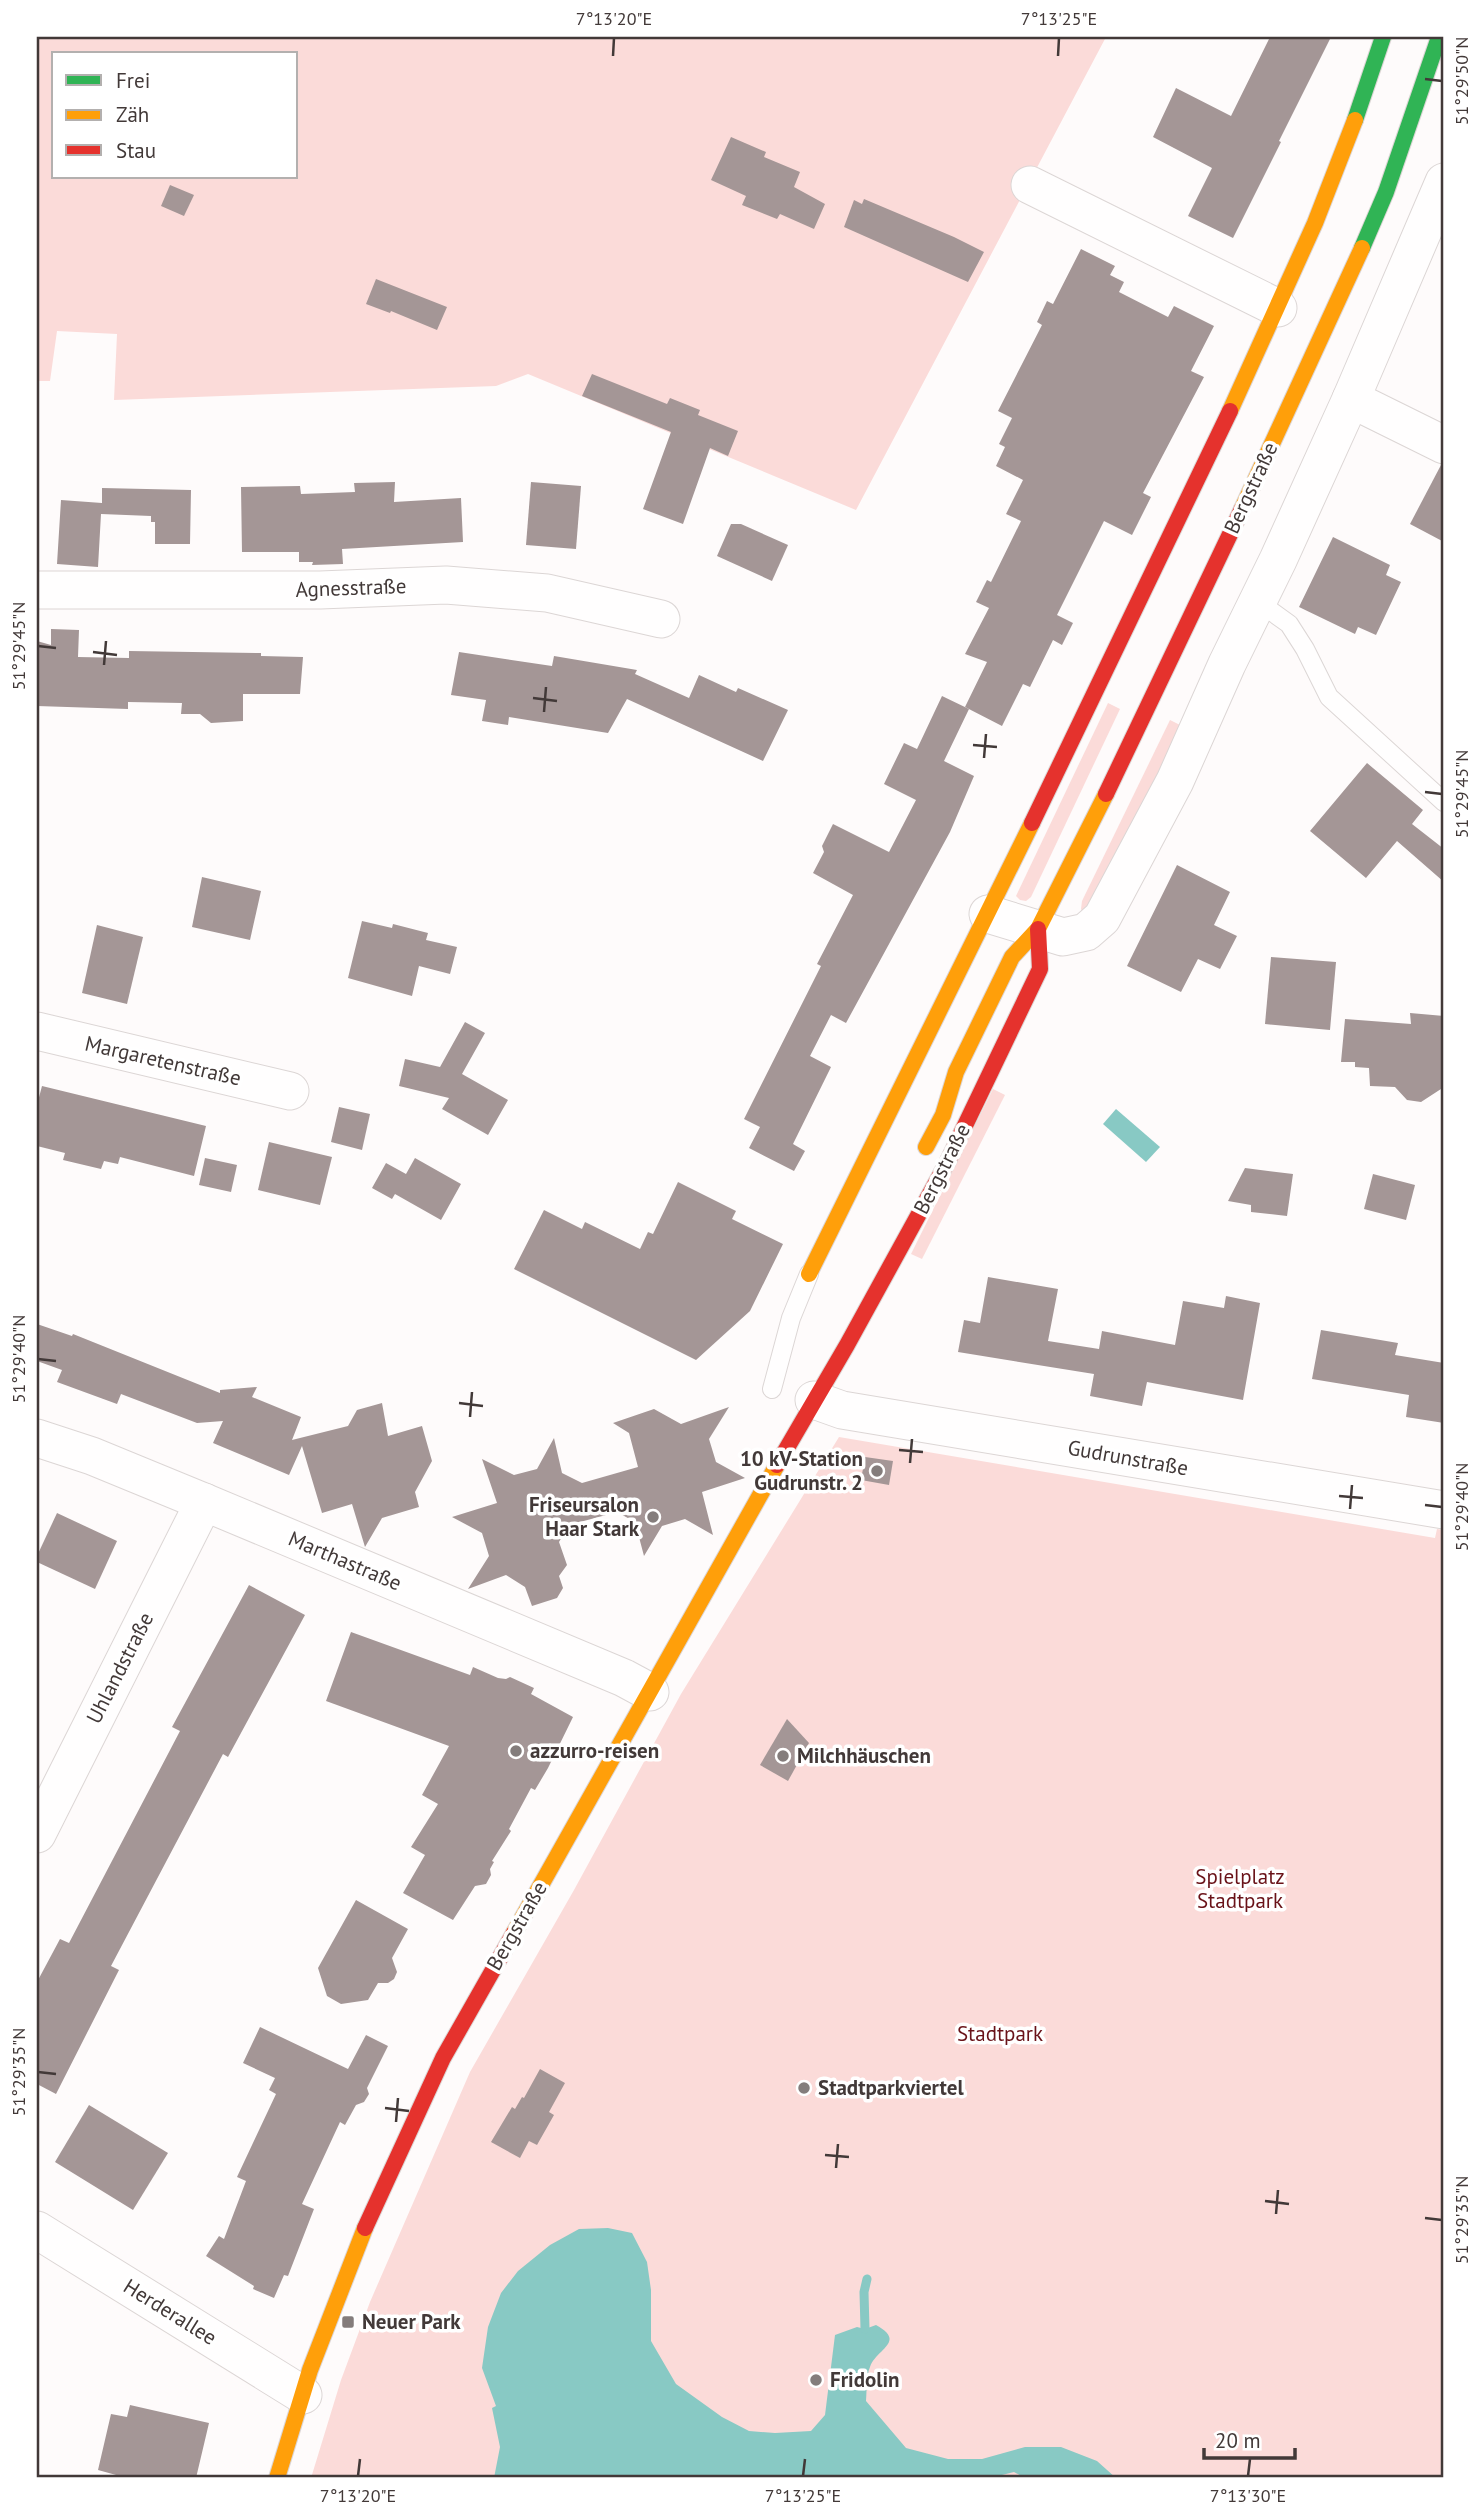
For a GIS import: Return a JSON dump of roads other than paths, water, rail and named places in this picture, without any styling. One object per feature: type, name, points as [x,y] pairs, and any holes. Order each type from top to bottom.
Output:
[{"type":"street","points":[[809,1274],[1104,677],[1278,308],[1342,154],[1383,37]]},
{"type":"street","name":"Bergstraße","points":[[918,1162],[943,1115],[956,1072],[1012,957],[1038,929],[1108,791],[1345,290],[1416,110],[1439,37]]},
{"type":"street","points":[[988,914],[1063,937],[1086,932],[1102,918],[1175,781],[1351,400],[1444,182]]},
{"type":"street","points":[[1030,184],[1278,308]]},
{"type":"street","points":[[1351,400],[1444,445]]},
{"type":"street","name":"Agnesstraße","points":[[37,590],[320,590],[446,584],[547,593],[662,618]]},
{"type":"street","name":"Bergstraße","points":[[277,2478],[329,2319],[364,2229],[390,2167],[443,2058],[847,1345],[947,1161],[1041,969],[1038,929]]},
{"type":"street","name":"Margaretenstraße","points":[[37,1031],[290,1091]]},
{"type":"street","name":"Bergstraße","points":[[814,1400],[825,1349]]},
{"type":"street","name":"Gudrunstraße","points":[[814,1400],[842,1410],[1444,1510]]},
{"type":"street","name":"Marthastraße","points":[[37,1438],[92,1456],[204,1502],[566,1653],[650,1692]]},
{"type":"street","name":"Uhlandstraße","points":[[37,1833],[204,1502]]},
{"type":"street","name":"Herderallee","points":[[37,2230],[303,2395]]},
{"type":"lane","points":[[1257,601],[1289,624],[1306,649],[1329,697],[1444,802]]},
{"type":"lane","points":[[772,1389],[791,1318],[809,1274]]},
{"type":"water","points":[[1116,1109],[1160,1147],[1146,1162],[1103,1124]]},
{"type":"water","points":[[608,2228],[632,2233],[647,2262],[651,2290],[651,2341],[676,2384],[722,2417],[749,2431],[811,2431],[825,2415],[835,2335],[857,2327],[865,2329],[876,2325],[885,2331],[889,2341],[870,2367],[866,2401],[906,2448],[948,2459],[982,2459],[1025,2447],[1061,2447],[1097,2461],[1116,2478],[1025,2478],[1014,2472],[990,2478],[494,2478],[500,2447],[492,2408],[496,2406],[482,2368],[488,2327],[501,2293],[518,2271],[550,2245],[579,2229]]},
{"type":"waterway","points":[[865,2329],[864,2292],[867,2279]]},
{"type":"place","name":"10 kV-Station Gudrunstr. 2","points":[[877,1471]]},
{"type":"place","name":"Friseursalon Haar Stark","points":[[653,1517]]},
{"type":"place","name":"azzurro-reisen","points":[[516,1751]]},
{"type":"place","name":"Milchhäuschen","points":[[783,1756]]},
{"type":"place","name":"Stadtparkviertel","points":[[804,2088]]},
{"type":"place","name":"Neuer Park","points":[[348,2322]]},
{"type":"place","name":"Fridolin","points":[[816,2380]]},
{"type":"park label","name":"Spielplatz Stadtpark","points":[[1240,1889]]},
{"type":"park label","name":"Stadtpark","points":[[1000,2034]]}]
